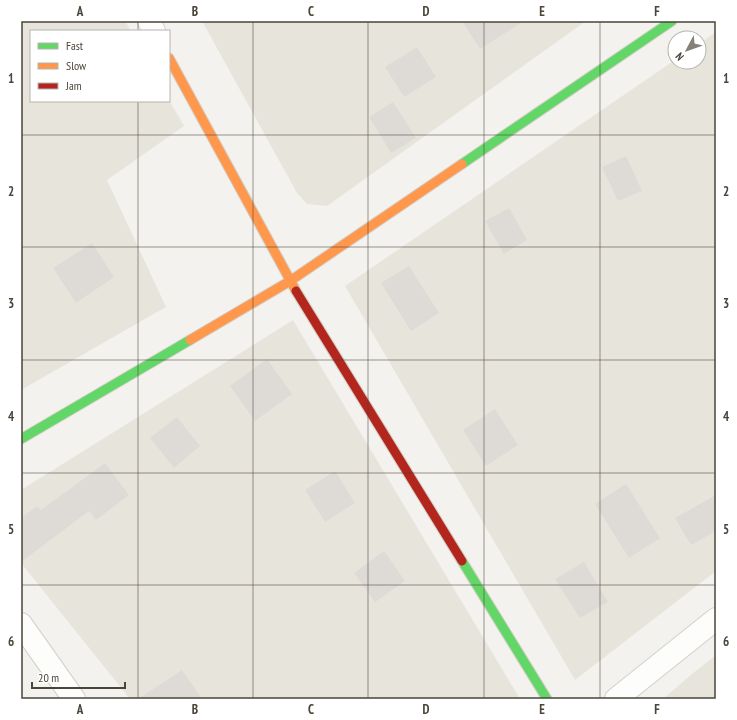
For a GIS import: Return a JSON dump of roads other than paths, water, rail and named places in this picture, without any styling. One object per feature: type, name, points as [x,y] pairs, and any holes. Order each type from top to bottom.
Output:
[{"type":"street","points":[[149,21],[154,30]]},
{"type":"street","points":[[21,439],[290,281],[672,21]]},
{"type":"street","points":[[170,60],[290,281],[547,699]]},
{"type":"street","points":[[616,699],[716,620]]},
{"type":"street","points":[[21,624],[74,699]]}]
